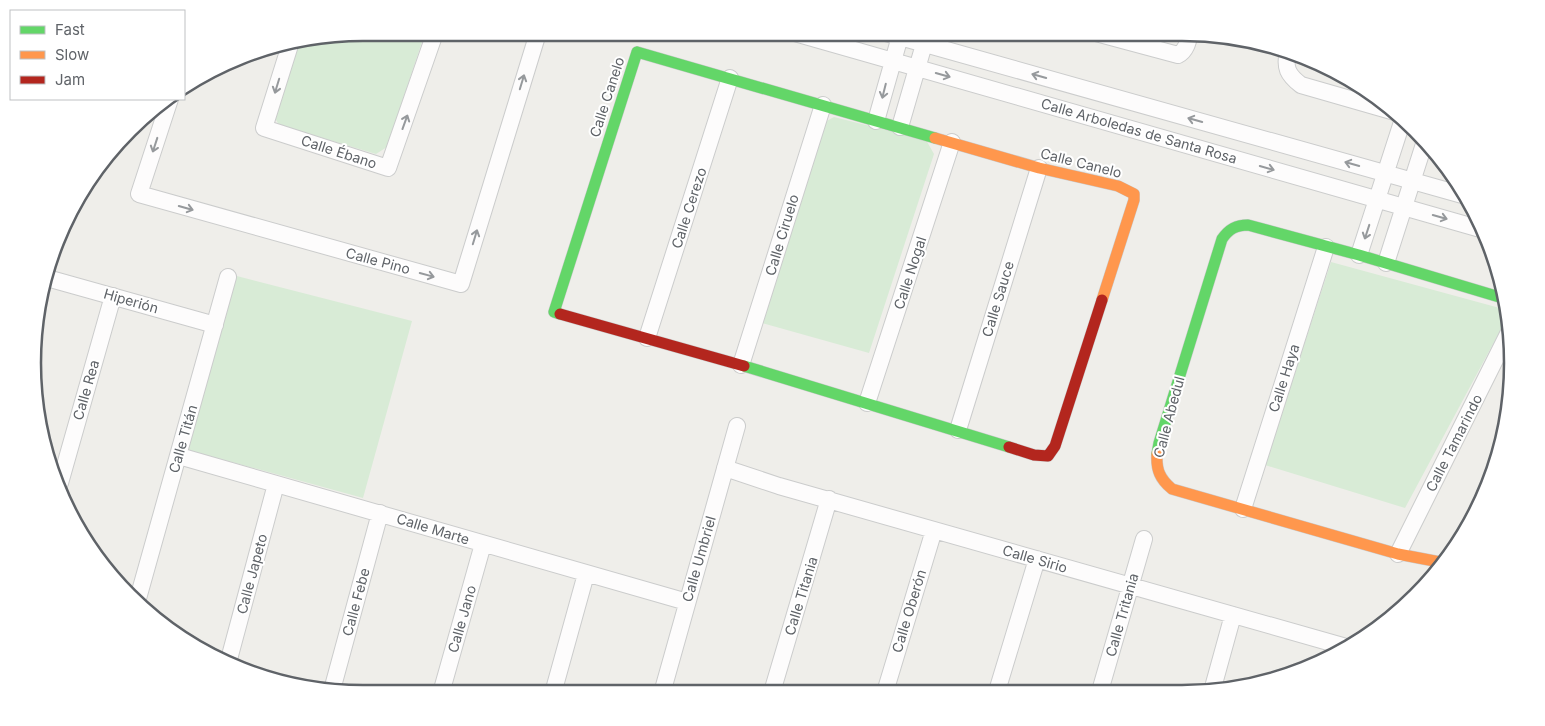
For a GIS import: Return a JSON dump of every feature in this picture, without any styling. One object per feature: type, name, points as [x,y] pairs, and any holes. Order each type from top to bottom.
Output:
[{"type":"street","name":"Calle Ébano","points":[[288,50],[264,128],[388,168],[432,41]]},
{"type":"street","name":"Calle Pino","points":[[167,108],[139,194],[461,284],[535,41]]},
{"type":"street","name":"Calle Arboledas de Santa Rosa","points":[[826,41],[1474,227]]},
{"type":"street","points":[[876,121],[892,60],[894,41]]},
{"type":"street","points":[[900,127],[925,41]]},
{"type":"street","name":"Calle Arboledas de Santa Rosa","points":[[936,41],[1456,193]]},
{"type":"street","points":[[1128,41],[1178,55],[1182,53],[1188,41]]},
{"type":"street","name":"Calle Canelo","points":[[636,52],[822,105],[1039,168],[1124,189],[1134,194],[1134,200],[1052,452],[1048,456],[1040,456],[741,365],[554,312],[636,52]]},
{"type":"street","points":[[1287,59],[1286,66],[1290,76],[1301,85],[1367,100]]},
{"type":"street","name":"Calle Cerezo","points":[[647,338],[730,78]]},
{"type":"street","name":"Calle Ciruelo","points":[[741,365],[822,105]]},
{"type":"street","points":[[1359,255],[1401,127]]},
{"type":"street","name":"Calle Nogal","points":[[867,403],[952,142]]},
{"type":"street","points":[[1386,263],[1422,149]]},
{"type":"street","name":"Calle Sauce","points":[[958,430],[1039,168]]},
{"type":"street","name":"Calle Abedul","points":[[1435,562],[1398,554],[1172,489],[1158,477],[1156,464],[1159,443],[1222,239],[1228,230],[1237,224],[1248,225],[1359,255],[1497,296]]},
{"type":"street","name":"Calle Haya","points":[[1243,509],[1326,247]]},
{"type":"street","name":"Calle Titán","points":[[139,595],[228,277]]},
{"type":"street","name":"Hiperión","points":[[52,279],[215,325]]},
{"type":"street","name":"Calle Rea","points":[[62,476],[113,296]]},
{"type":"street","name":"Calle Tamarindo","points":[[1398,554],[1503,346]]},
{"type":"street","name":"Calle Umbriel","points":[[664,685],[737,426]]},
{"type":"street","name":"Calle Marte","points":[[179,456],[687,602]]},
{"type":"street","name":"Calle Sirio","points":[[725,468],[779,486],[1233,615],[1334,647]]},
{"type":"street","name":"Calle Japeto","points":[[230,656],[276,484]]},
{"type":"street","name":"Calle Titania","points":[[774,685],[830,500]]},
{"type":"street","name":"Calle Febe","points":[[334,683],[380,513]]},
{"type":"street","name":"Calle Oberón","points":[[887,685],[934,530]]},
{"type":"street","name":"Calle Tritania","points":[[1102,685],[1144,539]]},
{"type":"street","name":"Calle Jano","points":[[443,685],[483,544]]},
{"type":"street","points":[[999,685],[1036,559]]},
{"type":"street","points":[[555,685],[586,574]]},
{"type":"street","points":[[1214,683],[1233,615]]},
{"type":"green space","points":[[422,41],[387,147],[376,154],[279,125],[272,113],[292,49],[342,42]]},
{"type":"green space","points":[[834,117],[926,140],[934,154],[869,353],[762,323],[823,123]]},
{"type":"green space","points":[[1331,262],[1499,308],[1502,328],[1405,508],[1265,465]]},
{"type":"green space","points":[[233,275],[412,321],[363,498],[188,450],[187,441]]},
{"type":"traffic: fast","points":[[637,52],[935,138]]},
{"type":"traffic: fast","points":[[560,314],[554,312],[637,52]]},
{"type":"traffic: fast","points":[[1157,454],[1222,239],[1230,230],[1236,227],[1248,225],[1359,255],[1497,296]]},
{"type":"traffic: fast","points":[[744,366],[1009,447]]},
{"type":"traffic: slow","points":[[935,138],[1039,168],[1118,186],[1134,194],[1134,200],[1102,300]]},
{"type":"traffic: slow","points":[[1157,454],[1157,465],[1160,474],[1164,482],[1172,489],[1398,554],[1435,561]]},
{"type":"traffic: jam","points":[[1009,447],[1034,455],[1048,456],[1055,446],[1102,300]]},
{"type":"traffic: jam","points":[[560,314],[744,366]]}]
